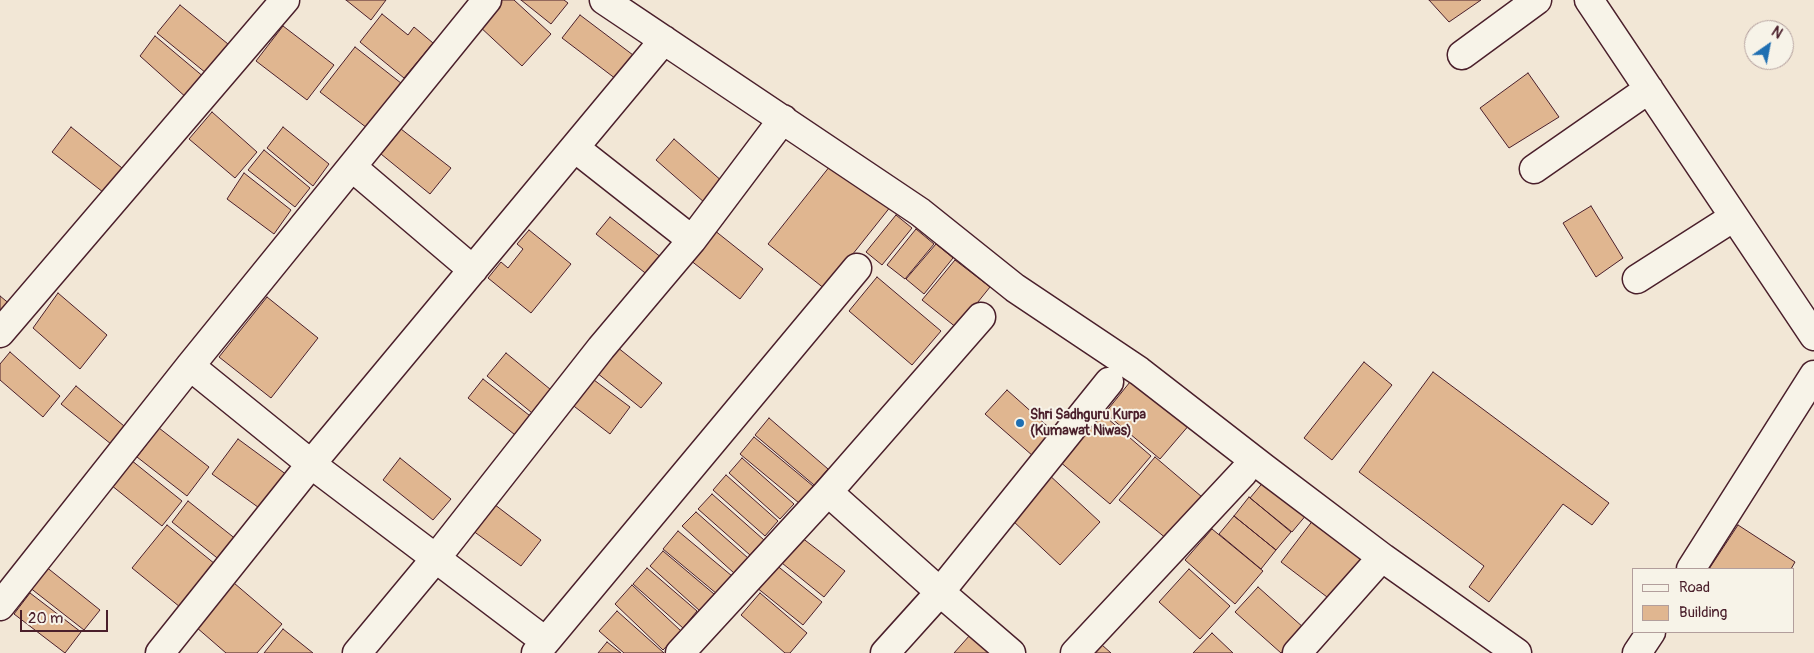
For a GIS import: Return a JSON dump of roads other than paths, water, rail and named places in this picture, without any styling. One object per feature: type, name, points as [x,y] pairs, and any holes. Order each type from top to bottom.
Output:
[{"type":"street","points":[[0,333],[285,0]]},
{"type":"street","points":[[0,606],[190,366],[487,0]]},
{"type":"street","points":[[604,0],[920,212],[1015,288],[1139,371],[1499,648]]},
{"type":"street","points":[[1462,55],[1537,0]]},
{"type":"street","points":[[1589,0],[1814,336]]},
{"type":"street","points":[[160,653],[311,464],[664,40]]},
{"type":"street","points":[[1534,169],[1649,89]]},
{"type":"street","points":[[357,653],[436,558],[595,356],[692,240],[783,119]]},
{"type":"street","points":[[574,148],[692,240]]},
{"type":"street","points":[[352,167],[473,270]]},
{"type":"street","points":[[1637,279],[1734,217]]},
{"type":"street","points":[[190,366],[311,464],[436,558],[540,647],[857,268]]},
{"type":"street","points":[[680,653],[828,492],[982,316]]},
{"type":"street","points":[[1692,568],[1814,375]]},
{"type":"street","points":[[885,653],[940,592],[1109,382]]},
{"type":"street","points":[[1075,653],[1243,473]]},
{"type":"street","points":[[828,492],[1011,653]]},
{"type":"street","points":[[1297,653],[1375,565]]},
{"type":"street","points":[[1637,653],[1650,633]]},
{"type":"place","name":"Shri Sadhguru Kurpa (Kumawat Niwas)","points":[[1020,423]]}]
